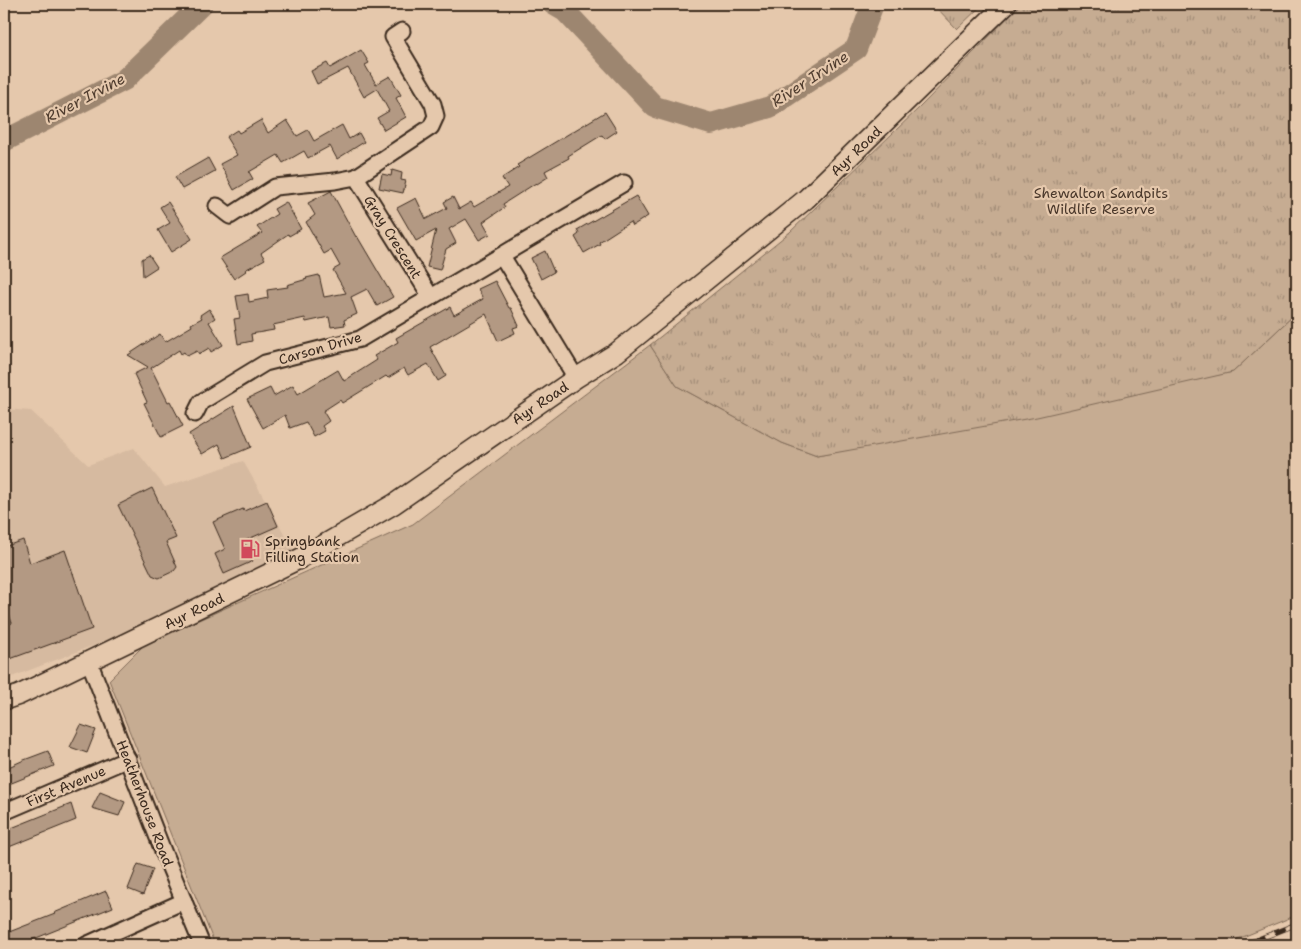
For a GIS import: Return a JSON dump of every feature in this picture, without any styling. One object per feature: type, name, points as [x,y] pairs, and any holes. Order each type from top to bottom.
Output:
[{"type":"main road","name":"Ayr Road","points":[[4,700],[19,695],[301,558],[394,504],[576,378],[616,353],[806,199],[1006,4]]},
{"type":"street","points":[[217,206],[230,216],[275,187],[356,177],[431,127],[436,116],[432,104],[393,37],[402,31]]},
{"type":"street","name":"Gray Crescent","points":[[356,177],[431,297]]},
{"type":"street","name":"Carson Drive","points":[[194,414],[200,402],[265,363],[360,339],[624,183]]},
{"type":"street","points":[[502,256],[576,378]]},
{"type":"street","name":"Heatherhouse Road","points":[[89,661],[202,945]]},
{"type":"street","name":"First Avenue","points":[[4,812],[128,759]]},
{"type":"street","points":[[86,945],[184,902]]},
{"type":"shaded area","points":[[4,409],[31,411],[88,465],[134,448],[165,487],[243,461],[294,551],[123,634],[4,680]]},
{"type":"green space","points":[[933,4],[983,4],[957,29]]},
{"type":"green space","name":"Shewalton Sandpits Wildlife Reserve","points":[[1021,4],[1297,4],[1297,312],[1233,372],[1037,417],[817,456],[782,443],[677,386],[650,345],[790,232],[920,107]]},
{"type":"green space","points":[[1297,312],[1297,915],[1223,945],[215,945],[109,680],[145,644],[413,524],[650,345],[677,386],[782,443],[817,456],[1233,372]]},
{"type":"building","points":[[361,50],[369,63],[365,65],[376,84],[390,76],[401,95],[396,98],[406,117],[384,130],[377,118],[389,111],[377,89],[364,97],[348,68],[317,84],[311,71],[327,63],[330,68]]},
{"type":"building","points":[[605,112],[617,131],[605,139],[602,135],[568,156],[569,158],[545,171],[548,177],[503,204],[505,207],[483,222],[490,234],[479,240],[466,219],[449,229],[456,243],[446,249],[440,270],[427,267],[436,230],[416,241],[397,208],[416,198],[426,219],[447,208],[444,202],[453,197],[459,209],[471,202],[474,207],[508,187],[502,178],[519,167],[517,165]]},
{"type":"building","points":[[261,120],[268,133],[287,120],[297,136],[308,130],[314,141],[342,125],[349,139],[359,133],[364,142],[337,159],[330,146],[308,158],[304,151],[283,163],[278,155],[249,172],[253,179],[234,190],[220,164],[237,155],[226,137],[237,130],[239,133]]},
{"type":"building","points":[[208,158],[215,171],[182,189],[175,177]]},
{"type":"building","points":[[392,170],[402,173],[401,180],[406,181],[403,193],[379,188],[382,174],[391,176]]},
{"type":"building","points":[[331,191],[356,237],[393,297],[377,306],[367,289],[351,297],[357,314],[344,320],[345,325],[331,327],[329,317],[306,322],[305,318],[273,325],[274,330],[251,334],[252,341],[238,344],[234,319],[240,318],[236,296],[248,294],[249,302],[268,298],[267,290],[288,287],[287,285],[319,275],[324,297],[346,293],[333,270],[340,266],[331,250],[324,254],[306,222],[315,215],[308,203]]},
{"type":"building","points":[[636,196],[648,216],[632,226],[630,222],[584,253],[575,237],[579,234],[577,230]]},
{"type":"building","points":[[168,202],[192,239],[171,252],[158,230],[170,223],[160,207]]},
{"type":"building","points":[[286,202],[301,229],[289,236],[288,234],[261,253],[265,259],[245,270],[234,279],[220,258],[262,233],[257,227],[277,214],[274,209]]},
{"type":"building","points":[[545,251],[554,272],[541,279],[531,258]]},
{"type":"building","points":[[149,255],[157,267],[143,276],[142,259]]},
{"type":"building","points":[[495,281],[519,326],[513,328],[515,333],[498,341],[486,314],[430,347],[446,376],[438,381],[428,364],[408,375],[404,368],[388,378],[386,376],[342,403],[340,400],[323,411],[329,421],[322,426],[325,431],[314,437],[306,422],[290,428],[285,415],[263,428],[247,399],[270,388],[274,396],[293,385],[298,394],[338,370],[344,381],[377,360],[374,356],[398,342],[396,338],[450,307],[454,315],[483,299],[478,289]]},
{"type":"building","points":[[209,309],[215,318],[209,322],[223,345],[211,352],[209,348],[199,354],[197,351],[187,356],[184,352],[181,354],[179,350],[151,368],[168,402],[170,401],[183,426],[161,437],[144,403],[147,402],[134,374],[148,367],[128,355],[160,334],[165,342],[192,326],[191,324],[202,318],[200,315]]},
{"type":"building","points":[[234,406],[251,447],[225,458],[219,444],[202,454],[189,434]]},
{"type":"building","points":[[152,488],[176,538],[166,542],[177,567],[174,571],[159,578],[152,575],[118,505]]},
{"type":"building","points":[[267,501],[278,526],[244,541],[253,561],[224,574],[215,554],[225,549],[213,522]]},
{"type":"building","points":[[23,540],[30,563],[65,550],[92,629],[10,659],[4,643],[4,626],[12,623],[4,599],[4,547]]},
{"type":"building","points":[[81,725],[96,730],[87,753],[70,747]]},
{"type":"building","points":[[48,751],[54,766],[4,786],[4,769]]},
{"type":"building","points":[[100,792],[125,802],[119,816],[92,808]]},
{"type":"building","points":[[71,804],[76,820],[4,849],[4,831]]},
{"type":"building","points":[[138,864],[153,869],[143,895],[128,889]]},
{"type":"building","points":[[106,891],[113,907],[19,945],[4,945],[4,934]]},
{"type":"waterway","name":"River Irvine","points":[[4,141],[124,80],[202,4]]},
{"type":"waterway","name":"River Irvine","points":[[553,4],[565,11],[655,107],[711,124],[770,107],[856,49],[873,4]]},
{"type":"railway","points":[[1244,945],[1297,924]]},
{"type":"place","name":"Springbank Filling Station","points":[[250,549]]}]
